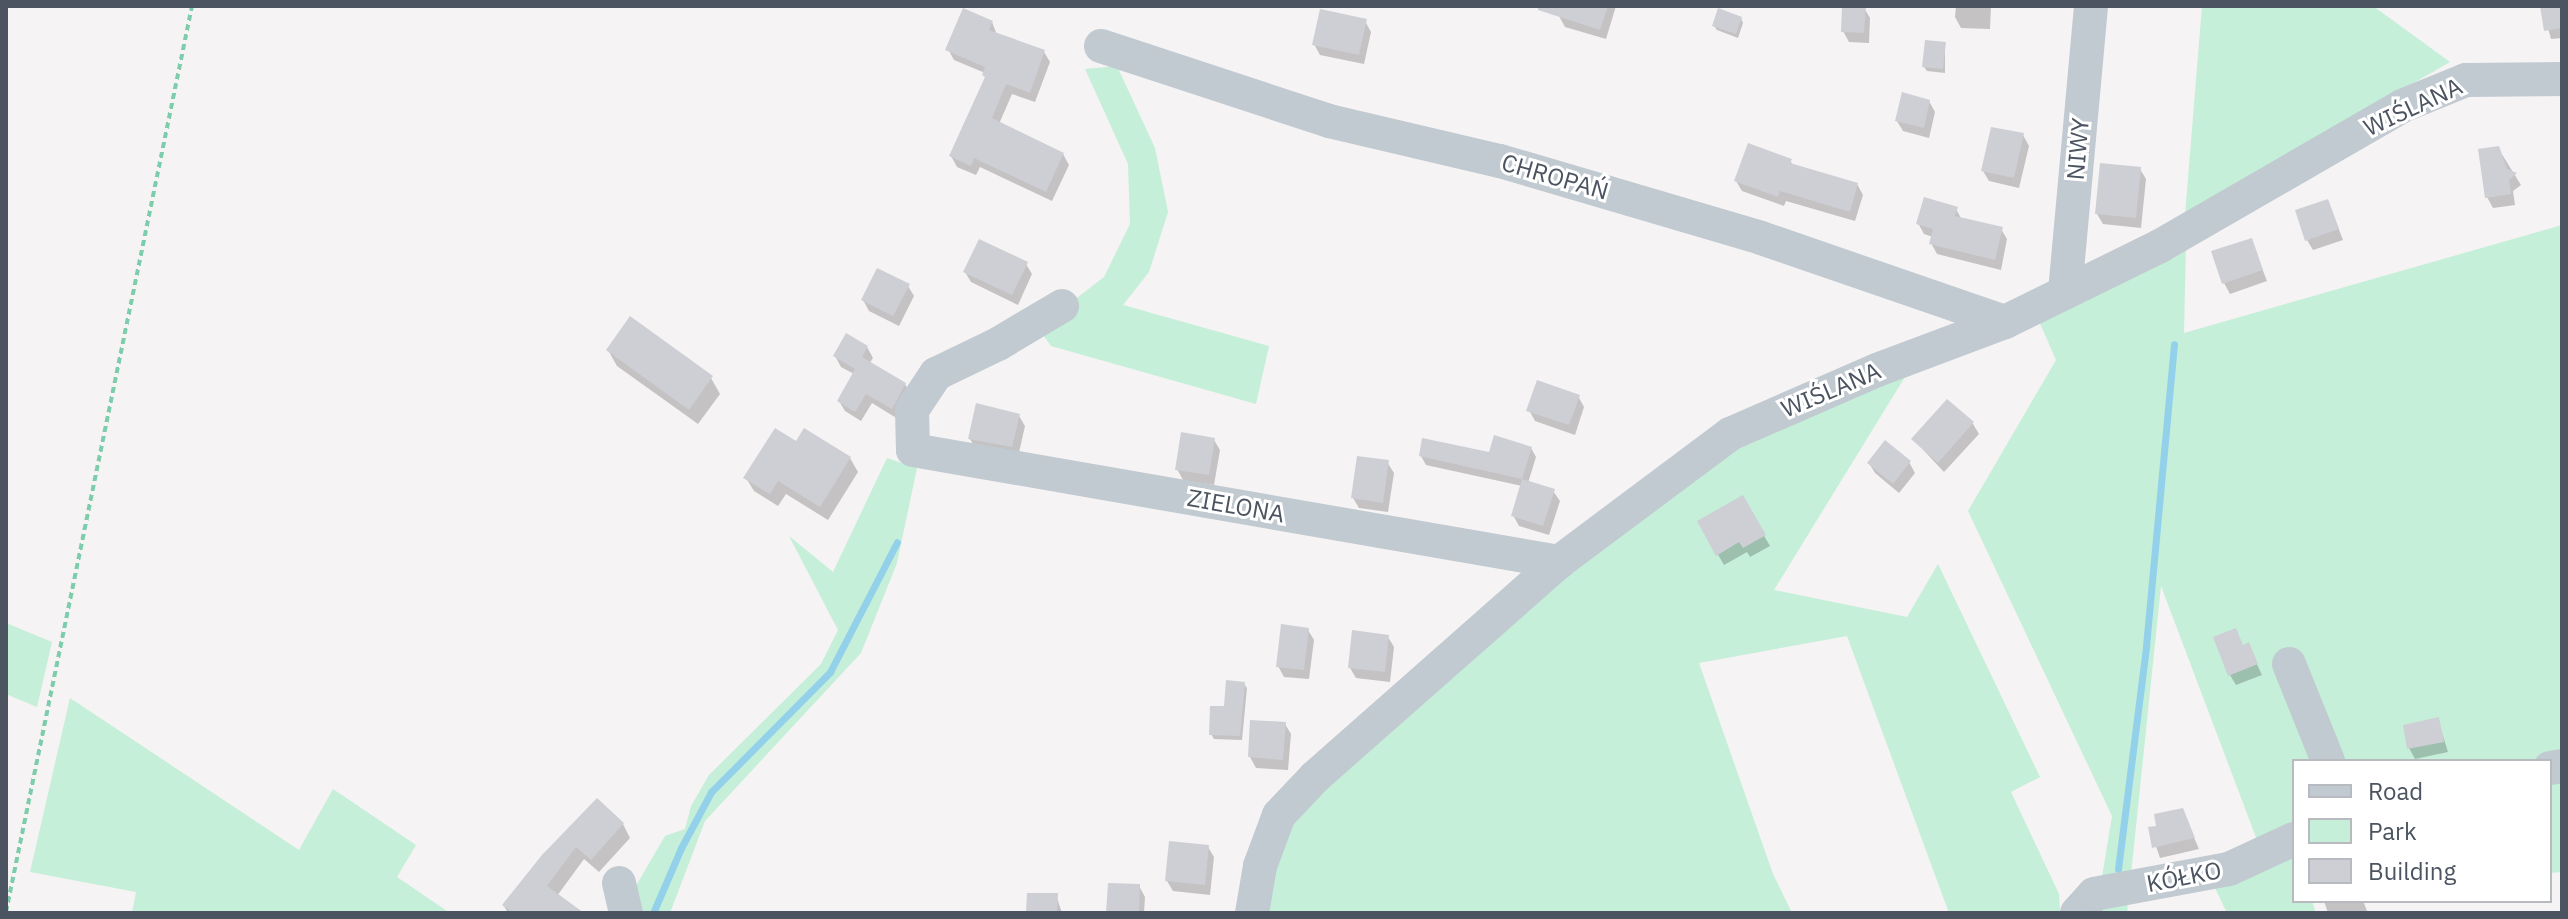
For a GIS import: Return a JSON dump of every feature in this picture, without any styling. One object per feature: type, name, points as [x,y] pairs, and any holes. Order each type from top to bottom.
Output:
[{"type":"street","name":"NIWY","points":[[2065,292],[2091,6]]},
{"type":"street","name":"CHROPAŃ","points":[[1101,46],[1329,121],[1500,161],[1761,238],[2005,322]]},
{"type":"street","name":"WIŚLANA","points":[[1252,913],[1260,866],[1279,815],[1315,777],[1559,562],[1730,434],[1877,370],[2005,322],[2160,246],[2402,106],[2466,80],[2562,79]]},
{"type":"street","name":"ZIELONA","points":[[1062,306],[998,344],[936,374],[912,410],[913,450],[1559,562]]},
{"type":"street","points":[[2289,664],[2327,759]]},
{"type":"street","name":"KÓŁKO","points":[[2086,903],[2229,869],[2292,840]]},
{"type":"path","points":[[6,912],[192,6]]},
{"type":"green space","points":[[2202,6],[2373,6],[2450,62],[2185,215]]},
{"type":"green space","points":[[1117,66],[1155,148],[1168,212],[1149,272],[1123,305],[1269,346],[1256,404],[1051,346],[1038,328],[1104,277],[1130,224],[1128,164],[1085,69]]},
{"type":"green space","points":[[2562,225],[2562,757],[2292,759],[2292,825],[2257,840],[2161,586],[2127,913],[2096,913],[2112,816],[1968,511],[2056,360],[2038,319],[2186,242],[2184,333]]},
{"type":"green space","points":[[1908,372],[1774,590],[1907,617],[1938,564],[2040,777],[2011,792],[2059,894],[2060,913],[1949,913],[1847,636],[1699,663],[1773,874],[1792,913],[1262,913],[1287,818],[1574,565],[1738,448]]},
{"type":"green space","points":[[887,458],[917,468],[897,563],[861,653],[705,821],[670,913],[620,913],[665,836],[685,829],[691,806],[709,775],[821,664],[838,630],[789,536],[833,572]]},
{"type":"green space","points":[[6,623],[52,642],[37,707],[6,694]]},
{"type":"green space","points":[[70,698],[299,850],[333,789],[416,845],[397,877],[450,913],[132,913],[136,892],[30,872]]},
{"type":"green space","points":[[2562,776],[2562,872],[2552,873],[2552,778]]},
{"type":"green space","points":[[2292,855],[2292,903],[2313,903],[2316,913],[2227,913],[2213,884]]},
{"type":"building","points":[[1538,6],[1608,6],[1600,30],[1538,10]]},
{"type":"building","points":[[1842,6],[1866,6],[1864,33],[1841,32]]},
{"type":"building","points":[[2540,6],[2562,6],[2562,28],[2544,31]]},
{"type":"building","points":[[963,8],[993,21],[989,30],[1045,50],[1030,93],[1006,84],[992,118],[1064,153],[1046,192],[974,158],[971,166],[949,156],[985,77],[982,75],[985,67],[945,50]]},
{"type":"building","points":[[1718,8],[1742,17],[1736,34],[1712,26]]},
{"type":"building","points":[[1320,9],[1367,19],[1359,55],[1312,45]]},
{"type":"building","points":[[1925,40],[1946,42],[1943,69],[1922,67]]},
{"type":"building","points":[[1902,92],[1930,100],[1924,128],[1895,121]]},
{"type":"building","points":[[1991,127],[2024,133],[2014,178],[1981,171]]},
{"type":"building","points":[[1748,143],[1792,159],[1790,163],[1858,183],[1850,212],[1780,191],[1778,197],[1734,181]]},
{"type":"building","points":[[2499,146],[2507,169],[2517,173],[2509,180],[2511,194],[2485,198],[2478,149]]},
{"type":"building","points":[[2100,163],[2141,167],[2136,218],[2095,214]]},
{"type":"building","points":[[1924,197],[1958,207],[1955,216],[2003,227],[1995,260],[1929,244],[1933,229],[1916,224]]},
{"type":"building","points":[[2328,199],[2339,229],[2305,241],[2295,210]]},
{"type":"building","points":[[2252,238],[2263,270],[2222,284],[2211,251]]},
{"type":"building","points":[[979,239],[1028,262],[1012,295],[963,272]]},
{"type":"building","points":[[877,268],[910,284],[893,316],[861,300]]},
{"type":"building","points":[[630,316],[713,376],[689,410],[606,350]]},
{"type":"building","points":[[846,333],[868,346],[862,357],[906,383],[892,409],[866,394],[855,412],[837,401],[855,369],[833,356]]},
{"type":"building","points":[[1537,380],[1580,395],[1569,425],[1526,411]]},
{"type":"building","points":[[1947,399],[1974,422],[1938,463],[1911,439]]},
{"type":"building","points":[[976,403],[1020,414],[1012,447],[968,439]]},
{"type":"building","points":[[775,428],[796,441],[804,428],[851,457],[820,507],[778,481],[770,494],[743,478]]},
{"type":"building","points":[[1181,432],[1215,438],[1209,475],[1175,470]]},
{"type":"building","points":[[1494,435],[1532,447],[1522,479],[1419,456],[1422,438],[1489,452]]},
{"type":"building","points":[[1885,440],[1911,461],[1893,484],[1867,463]]},
{"type":"building","points":[[1357,456],[1389,460],[1383,503],[1351,498]]},
{"type":"building","points":[[1522,479],[1555,489],[1543,526],[1511,516]]},
{"type":"building","points":[[1743,495],[1766,535],[1743,548],[1739,542],[1716,556],[1697,521]]},
{"type":"building","points":[[1281,624],[1309,628],[1304,670],[1276,667]]},
{"type":"building","points":[[2236,628],[2243,645],[2249,642],[2258,664],[2228,676],[2213,637]]},
{"type":"building","points":[[1352,630],[1389,635],[1385,672],[1348,668]]},
{"type":"building","points":[[1226,680],[1245,682],[1240,736],[1209,735],[1210,706],[1224,706]]},
{"type":"building","points":[[2439,717],[2444,742],[2407,749],[2403,725]]},
{"type":"building","points":[[1250,720],[1286,722],[1283,760],[1248,757]]},
{"type":"building","points":[[597,798],[624,823],[591,860],[576,847],[547,886],[584,913],[513,913],[502,905],[542,855]]},
{"type":"building","points":[[2183,808],[2195,838],[2152,848],[2148,827],[2156,826],[2154,814]]},
{"type":"building","points":[[1169,841],[1209,845],[1205,885],[1165,881]]},
{"type":"building","points":[[1108,883],[1140,884],[1139,913],[1106,913]]},
{"type":"building","points":[[1027,893],[1058,893],[1057,913],[1026,913]]},
{"type":"waterway","points":[[2118,869],[2146,646],[2174,344]]},
{"type":"waterway","points":[[653,913],[681,848],[711,792],[830,672],[897,542]]}]
